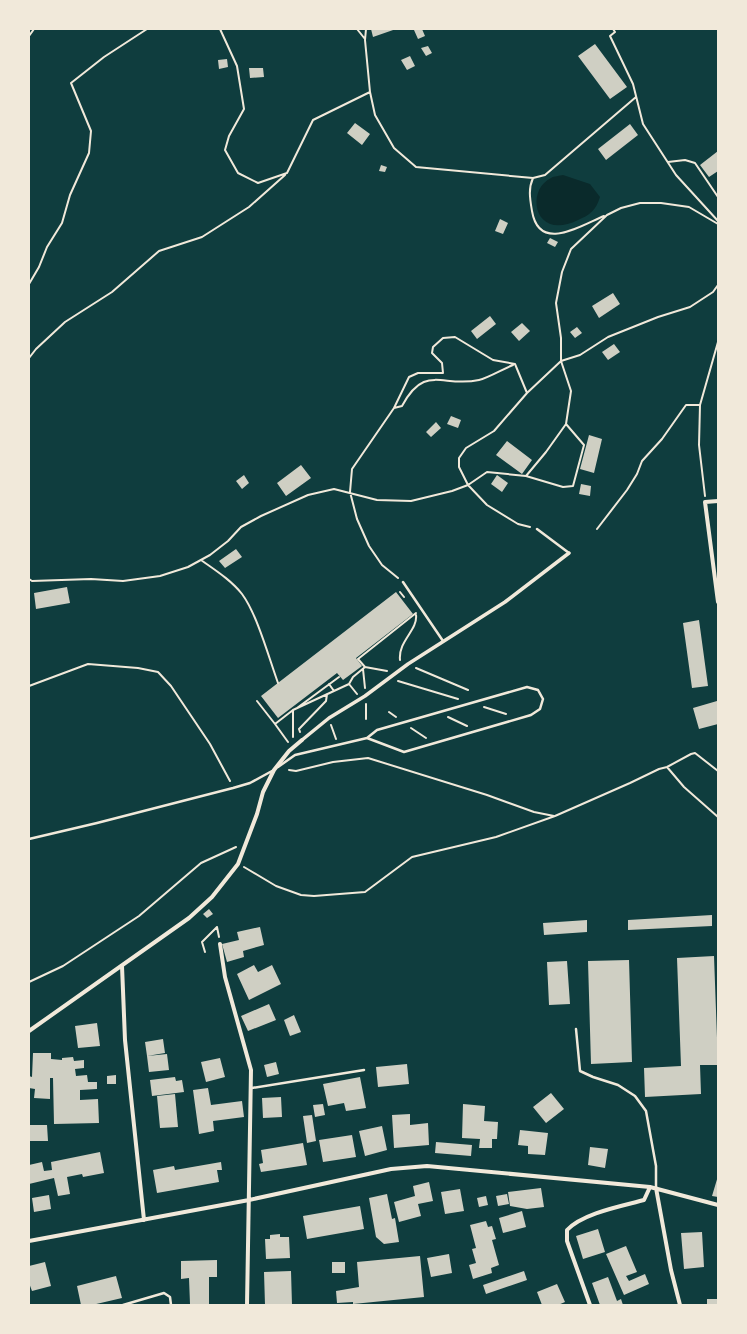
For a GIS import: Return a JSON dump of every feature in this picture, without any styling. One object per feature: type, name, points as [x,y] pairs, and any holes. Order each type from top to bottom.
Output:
[{"type":"street","points":[[718,501],[705,502],[718,600]]},
{"type":"street","points":[[29,1031],[189,918],[212,897],[238,864],[263,792],[274,770],[303,739],[329,718],[366,696],[408,664],[505,602],[569,553]]},
{"type":"street","points":[[220,944],[225,977],[251,1070],[252,1088],[247,1305]]},
{"type":"street","points":[[122,966],[125,1040],[144,1220]]},
{"type":"street","points":[[29,1241],[249,1200],[391,1169],[427,1166],[650,1187],[718,1205]]},
{"type":"street","points":[[590,1305],[567,1240],[568,1230],[574,1223],[594,1215],[644,1200],[650,1187]]},
{"type":"street","points":[[656,1188],[671,1270],[680,1305]]},
{"type":"lane","points":[[537,529],[569,553]]},
{"type":"lane","points":[[403,582],[443,641]]},
{"type":"lane","points":[[29,839],[250,783],[274,770],[295,755],[367,738],[377,730],[527,687],[533,688],[541,695],[542,704],[536,713],[520,719],[404,752],[367,738]]},
{"type":"lane","points":[[576,1029],[580,1071],[618,1085],[635,1096],[646,1111],[656,1166],[656,1188]]},
{"type":"lane","points":[[252,1088],[364,1070]]},
{"type":"lane","points":[[123,1305],[164,1293],[170,1297],[171,1305]]},
{"type":"path","points":[[29,36],[34,29]]},
{"type":"path","points":[[29,284],[39,267],[47,248],[62,223],[70,195],[89,153],[90,131],[71,83],[104,57],[147,29]]},
{"type":"path","points":[[220,29],[237,66],[244,109],[229,136],[225,150],[238,173],[258,183],[287,173]]},
{"type":"path","points":[[357,29],[365,40]]},
{"type":"path","points":[[366,29],[365,40],[370,92],[375,115],[394,148],[416,167],[533,178],[545,175],[636,97]]},
{"type":"path","points":[[612,29],[615,32]]},
{"type":"path","points":[[619,29],[610,36],[633,84],[643,124],[676,175],[718,222]]},
{"type":"path","points":[[29,358],[36,349],[65,322],[112,292],[159,251],[202,237],[249,207],[287,173],[313,120],[370,92]]},
{"type":"path","points":[[668,162],[685,160],[696,163],[718,198]]},
{"type":"path","points":[[533,178],[529,188],[533,222],[539,230],[552,235],[563,233],[621,208],[640,203],[661,203],[689,207],[718,222]]},
{"type":"path","points":[[526,476],[546,452],[566,424],[571,391],[561,361],[561,338],[556,303],[562,272],[571,249],[607,215]]},
{"type":"path","points":[[537,529],[518,524],[486,505],[468,484],[459,467],[460,458],[466,448],[494,431],[527,393],[561,361],[580,355],[608,337],[658,317],[690,307],[713,292],[718,285]]},
{"type":"path","points":[[403,582],[382,565],[369,546],[357,519],[350,492],[352,469],[394,408],[409,377],[418,373],[443,372],[442,363],[432,353],[433,346],[443,338],[455,337],[493,360],[514,364]]},
{"type":"path","points":[[705,502],[699,445],[700,406],[718,342]]},
{"type":"path","points":[[514,364],[527,393]]},
{"type":"path","points":[[394,408],[402,406],[410,391],[418,384],[429,380],[457,382],[480,380],[498,370],[514,364]]},
{"type":"path","points":[[597,529],[627,490],[637,474],[642,461],[662,439],[686,405],[700,406]]},
{"type":"path","points":[[29,579],[32,581],[91,579],[123,581],[160,576],[188,567],[201,560],[228,542],[241,527],[286,504],[334,489],[377,500],[411,501],[452,491],[468,484],[487,472],[526,476],[563,487],[573,486],[584,445],[566,424]]},
{"type":"path","points":[[201,560],[222,575],[242,594],[257,625],[278,683]]},
{"type":"path","points":[[400,592],[408,603]]},
{"type":"path","points":[[401,669],[399,653],[417,622],[416,613],[412,608]]},
{"type":"path","points":[[396,673],[365,667],[358,659],[416,613]]},
{"type":"path","points":[[29,686],[88,664],[138,668],[158,672],[171,686],[201,731],[233,788]]},
{"type":"path","points":[[408,664],[468,690]]},
{"type":"path","points":[[293,710],[349,684],[353,677],[365,667]]},
{"type":"path","points":[[274,724],[338,677]]},
{"type":"path","points":[[389,678],[520,719]]},
{"type":"path","points":[[329,684],[334,691]]},
{"type":"path","points":[[349,684],[355,691]]},
{"type":"path","points":[[303,739],[299,729],[326,701],[327,694]]},
{"type":"path","points":[[257,701],[293,748]]},
{"type":"path","points":[[293,710],[293,748]]},
{"type":"path","points":[[437,713],[479,730]]},
{"type":"path","points":[[329,718],[337,742]]},
{"type":"path","points":[[404,722],[433,743]]},
{"type":"path","points":[[238,864],[276,886],[301,895],[314,896],[365,892],[412,857],[496,837],[555,816],[659,769],[667,767],[691,754],[695,753],[718,771]]},
{"type":"path","points":[[290,770],[296,771],[333,762],[368,758],[487,795],[534,812],[555,816]]},
{"type":"path","points":[[667,767],[684,788],[718,817]]},
{"type":"path","points":[[29,982],[64,966],[139,916],[201,863],[246,843]]},
{"type":"path","points":[[205,952],[202,942],[217,927]]},
{"type":"water","points":[[563,175],[590,184],[600,197],[592,212],[586,216],[563,225],[552,224],[543,220],[538,212],[538,193],[543,184],[551,178]]},
{"type":"building","points":[[371,29],[396,29],[373,37]]},
{"type":"building","points":[[422,29],[425,36],[418,39],[414,30]]},
{"type":"building","points":[[595,44],[627,87],[610,99],[578,56]]},
{"type":"building","points":[[428,46],[432,53],[426,56],[421,48]]},
{"type":"building","points":[[410,56],[415,66],[407,70],[401,60]]},
{"type":"building","points":[[227,59],[228,67],[219,69],[218,60]]},
{"type":"building","points":[[249,68],[263,68],[264,77],[250,78]]},
{"type":"building","points":[[355,123],[370,134],[362,145],[347,133]]},
{"type":"building","points":[[630,124],[638,135],[606,160],[598,149]]},
{"type":"building","points":[[718,151],[718,171],[709,177],[700,165]]},
{"type":"building","points":[[381,165],[387,167],[385,172],[379,171]]},
{"type":"building","points":[[500,219],[508,223],[503,234],[495,231]]},
{"type":"building","points":[[550,238],[558,242],[555,247],[547,243]]},
{"type":"building","points":[[613,293],[620,304],[599,318],[592,306]]},
{"type":"building","points":[[490,316],[496,324],[477,339],[471,331]]},
{"type":"building","points":[[522,323],[530,331],[519,341],[511,332]]},
{"type":"building","points":[[577,327],[582,333],[575,338],[570,332]]},
{"type":"building","points":[[614,344],[620,352],[608,360],[602,352]]},
{"type":"building","points":[[451,416],[461,420],[458,428],[447,424]]},
{"type":"building","points":[[436,422],[441,428],[431,437],[426,432]]},
{"type":"building","points":[[589,435],[602,439],[594,473],[580,469]]},
{"type":"building","points":[[507,441],[532,460],[522,474],[496,455]]},
{"type":"building","points":[[301,465],[311,478],[286,496],[277,483]]},
{"type":"building","points":[[244,475],[249,483],[242,489],[236,481]]},
{"type":"building","points":[[497,475],[508,483],[502,492],[491,484]]},
{"type":"building","points":[[581,484],[591,486],[590,496],[579,494]]},
{"type":"building","points":[[236,549],[242,557],[225,568],[219,561]]},
{"type":"building","points":[[67,587],[70,603],[36,609],[34,593]]},
{"type":"building","points":[[396,592],[413,614],[356,658],[362,666],[343,680],[337,673],[278,718],[261,696]]},
{"type":"building","points":[[699,620],[708,686],[692,688],[683,623]]},
{"type":"building","points":[[717,701],[718,724],[699,729],[693,708]]},
{"type":"building","points":[[209,909],[213,914],[207,918],[203,914]]},
{"type":"building","points":[[712,915],[712,926],[628,930],[628,920]]},
{"type":"building","points":[[587,920],[587,932],[544,935],[543,923]]},
{"type":"building","points":[[260,927],[264,945],[243,951],[244,957],[227,962],[222,944],[239,940],[237,932]]},
{"type":"building","points":[[714,956],[718,1065],[700,1065],[701,1094],[645,1097],[644,1068],[681,1066],[677,958]]},
{"type":"building","points":[[629,960],[632,1062],[591,1064],[588,961]]},
{"type":"building","points":[[567,961],[570,1004],[549,1005],[547,962]]},
{"type":"building","points":[[254,965],[258,972],[272,965],[281,984],[249,1000],[237,974]]},
{"type":"building","points":[[269,1004],[276,1020],[248,1031],[241,1016]]},
{"type":"building","points":[[294,1015],[301,1032],[290,1036],[284,1020]]},
{"type":"building","points":[[97,1023],[100,1046],[78,1048],[75,1026]]},
{"type":"building","points":[[163,1039],[165,1053],[147,1056],[145,1042]]},
{"type":"building","points":[[33,1053],[51,1053],[51,1059],[62,1060],[62,1058],[73,1057],[74,1061],[84,1060],[84,1068],[75,1069],[76,1076],[87,1075],[88,1082],[97,1082],[97,1089],[80,1090],[80,1100],[98,1099],[99,1123],[54,1124],[53,1078],[50,1078],[50,1099],[34,1098],[35,1089],[29,1088],[29,1076],[32,1077]]},
{"type":"building","points":[[167,1054],[169,1070],[149,1072],[147,1056]]},
{"type":"building","points":[[220,1058],[225,1077],[206,1082],[201,1062]]},
{"type":"building","points":[[276,1062],[279,1074],[267,1077],[264,1065]]},
{"type":"building","points":[[407,1064],[409,1084],[378,1087],[376,1067]]},
{"type":"building","points":[[116,1075],[116,1084],[107,1084],[107,1076]]},
{"type":"building","points":[[175,1077],[176,1081],[182,1080],[184,1092],[152,1096],[150,1080]]},
{"type":"building","points":[[360,1077],[366,1108],[346,1111],[344,1103],[328,1106],[323,1084]]},
{"type":"building","points":[[208,1088],[211,1105],[242,1101],[244,1117],[213,1121],[214,1131],[199,1134],[193,1090]]},
{"type":"building","points":[[551,1093],[564,1109],[546,1123],[533,1107]]},
{"type":"building","points":[[175,1094],[178,1127],[160,1128],[157,1096]]},
{"type":"building","points":[[281,1097],[282,1117],[263,1118],[262,1098]]},
{"type":"building","points":[[323,1104],[325,1115],[315,1117],[313,1105]]},
{"type":"building","points":[[463,1104],[485,1106],[484,1121],[498,1122],[497,1139],[492,1139],[492,1148],[479,1148],[480,1139],[462,1138]]},
{"type":"building","points":[[410,1114],[410,1125],[428,1123],[429,1145],[394,1148],[392,1115]]},
{"type":"building","points":[[312,1115],[316,1141],[307,1143],[303,1116]]},
{"type":"building","points":[[29,1125],[47,1125],[48,1141],[29,1141]]},
{"type":"building","points":[[382,1126],[387,1150],[365,1156],[359,1131]]},
{"type":"building","points":[[520,1130],[548,1133],[545,1155],[528,1154],[528,1146],[518,1145]]},
{"type":"building","points":[[352,1135],[356,1157],[323,1162],[319,1140]]},
{"type":"building","points":[[436,1142],[472,1145],[471,1156],[435,1153]]},
{"type":"building","points":[[303,1143],[307,1165],[261,1172],[259,1164],[263,1163],[261,1150]]},
{"type":"building","points":[[590,1147],[608,1149],[605,1168],[588,1165]]},
{"type":"building","points":[[100,1152],[104,1173],[83,1177],[82,1174],[67,1177],[70,1194],[58,1196],[54,1178],[29,1184],[29,1165],[42,1162],[44,1171],[52,1170],[51,1162]]},
{"type":"building","points":[[221,1162],[222,1170],[217,1170],[219,1182],[157,1193],[153,1170],[174,1166],[175,1170]]},
{"type":"building","points":[[718,1176],[718,1197],[712,1196]]},
{"type":"building","points":[[429,1182],[433,1201],[418,1204],[421,1216],[399,1222],[394,1202],[415,1196],[413,1186]]},
{"type":"building","points":[[541,1188],[544,1207],[527,1209],[510,1206],[508,1192]]},
{"type":"building","points":[[460,1189],[464,1211],[445,1214],[441,1192]]},
{"type":"building","points":[[387,1194],[392,1219],[395,1218],[399,1242],[384,1244],[376,1237],[369,1198]]},
{"type":"building","points":[[507,1194],[509,1204],[498,1206],[496,1196]]},
{"type":"building","points":[[49,1195],[51,1209],[34,1212],[32,1198]]},
{"type":"building","points":[[486,1196],[488,1205],[479,1207],[477,1198]]},
{"type":"building","points":[[360,1206],[364,1229],[307,1239],[303,1216]]},
{"type":"building","points":[[522,1211],[526,1227],[503,1233],[499,1218]]},
{"type":"building","points":[[486,1221],[488,1227],[492,1226],[496,1239],[492,1240],[499,1265],[491,1268],[492,1273],[473,1279],[469,1265],[476,1263],[472,1249],[476,1248],[470,1225]]},
{"type":"building","points":[[598,1229],[605,1252],[583,1259],[576,1236]]},
{"type":"building","points":[[702,1232],[704,1267],[684,1269],[681,1233]]},
{"type":"building","points":[[280,1234],[280,1237],[289,1237],[290,1258],[266,1259],[265,1239],[270,1239],[270,1235]]},
{"type":"building","points":[[626,1246],[637,1272],[626,1276],[629,1281],[645,1274],[649,1284],[624,1295],[606,1254]]},
{"type":"building","points":[[449,1254],[452,1273],[431,1277],[427,1258]]},
{"type":"building","points":[[420,1256],[424,1297],[353,1304],[353,1302],[337,1303],[336,1291],[359,1287],[357,1262]]},
{"type":"building","points":[[217,1260],[217,1277],[209,1277],[209,1305],[187,1305],[190,1304],[189,1278],[181,1279],[181,1261]]},
{"type":"building","points":[[45,1262],[51,1286],[32,1291],[29,1283],[29,1266]]},
{"type":"building","points":[[332,1262],[345,1262],[345,1273],[332,1273]]},
{"type":"building","points":[[291,1271],[292,1305],[265,1305],[264,1272]]},
{"type":"building","points":[[524,1271],[527,1280],[486,1294],[483,1285]]},
{"type":"building","points":[[116,1276],[122,1298],[92,1305],[81,1305],[77,1286]]},
{"type":"building","points":[[608,1277],[617,1301],[621,1299],[623,1305],[600,1305],[592,1283]]},
{"type":"building","points":[[557,1284],[565,1302],[558,1305],[542,1305],[537,1292]]},
{"type":"building","points":[[707,1299],[718,1299],[718,1305],[707,1305]]}]
